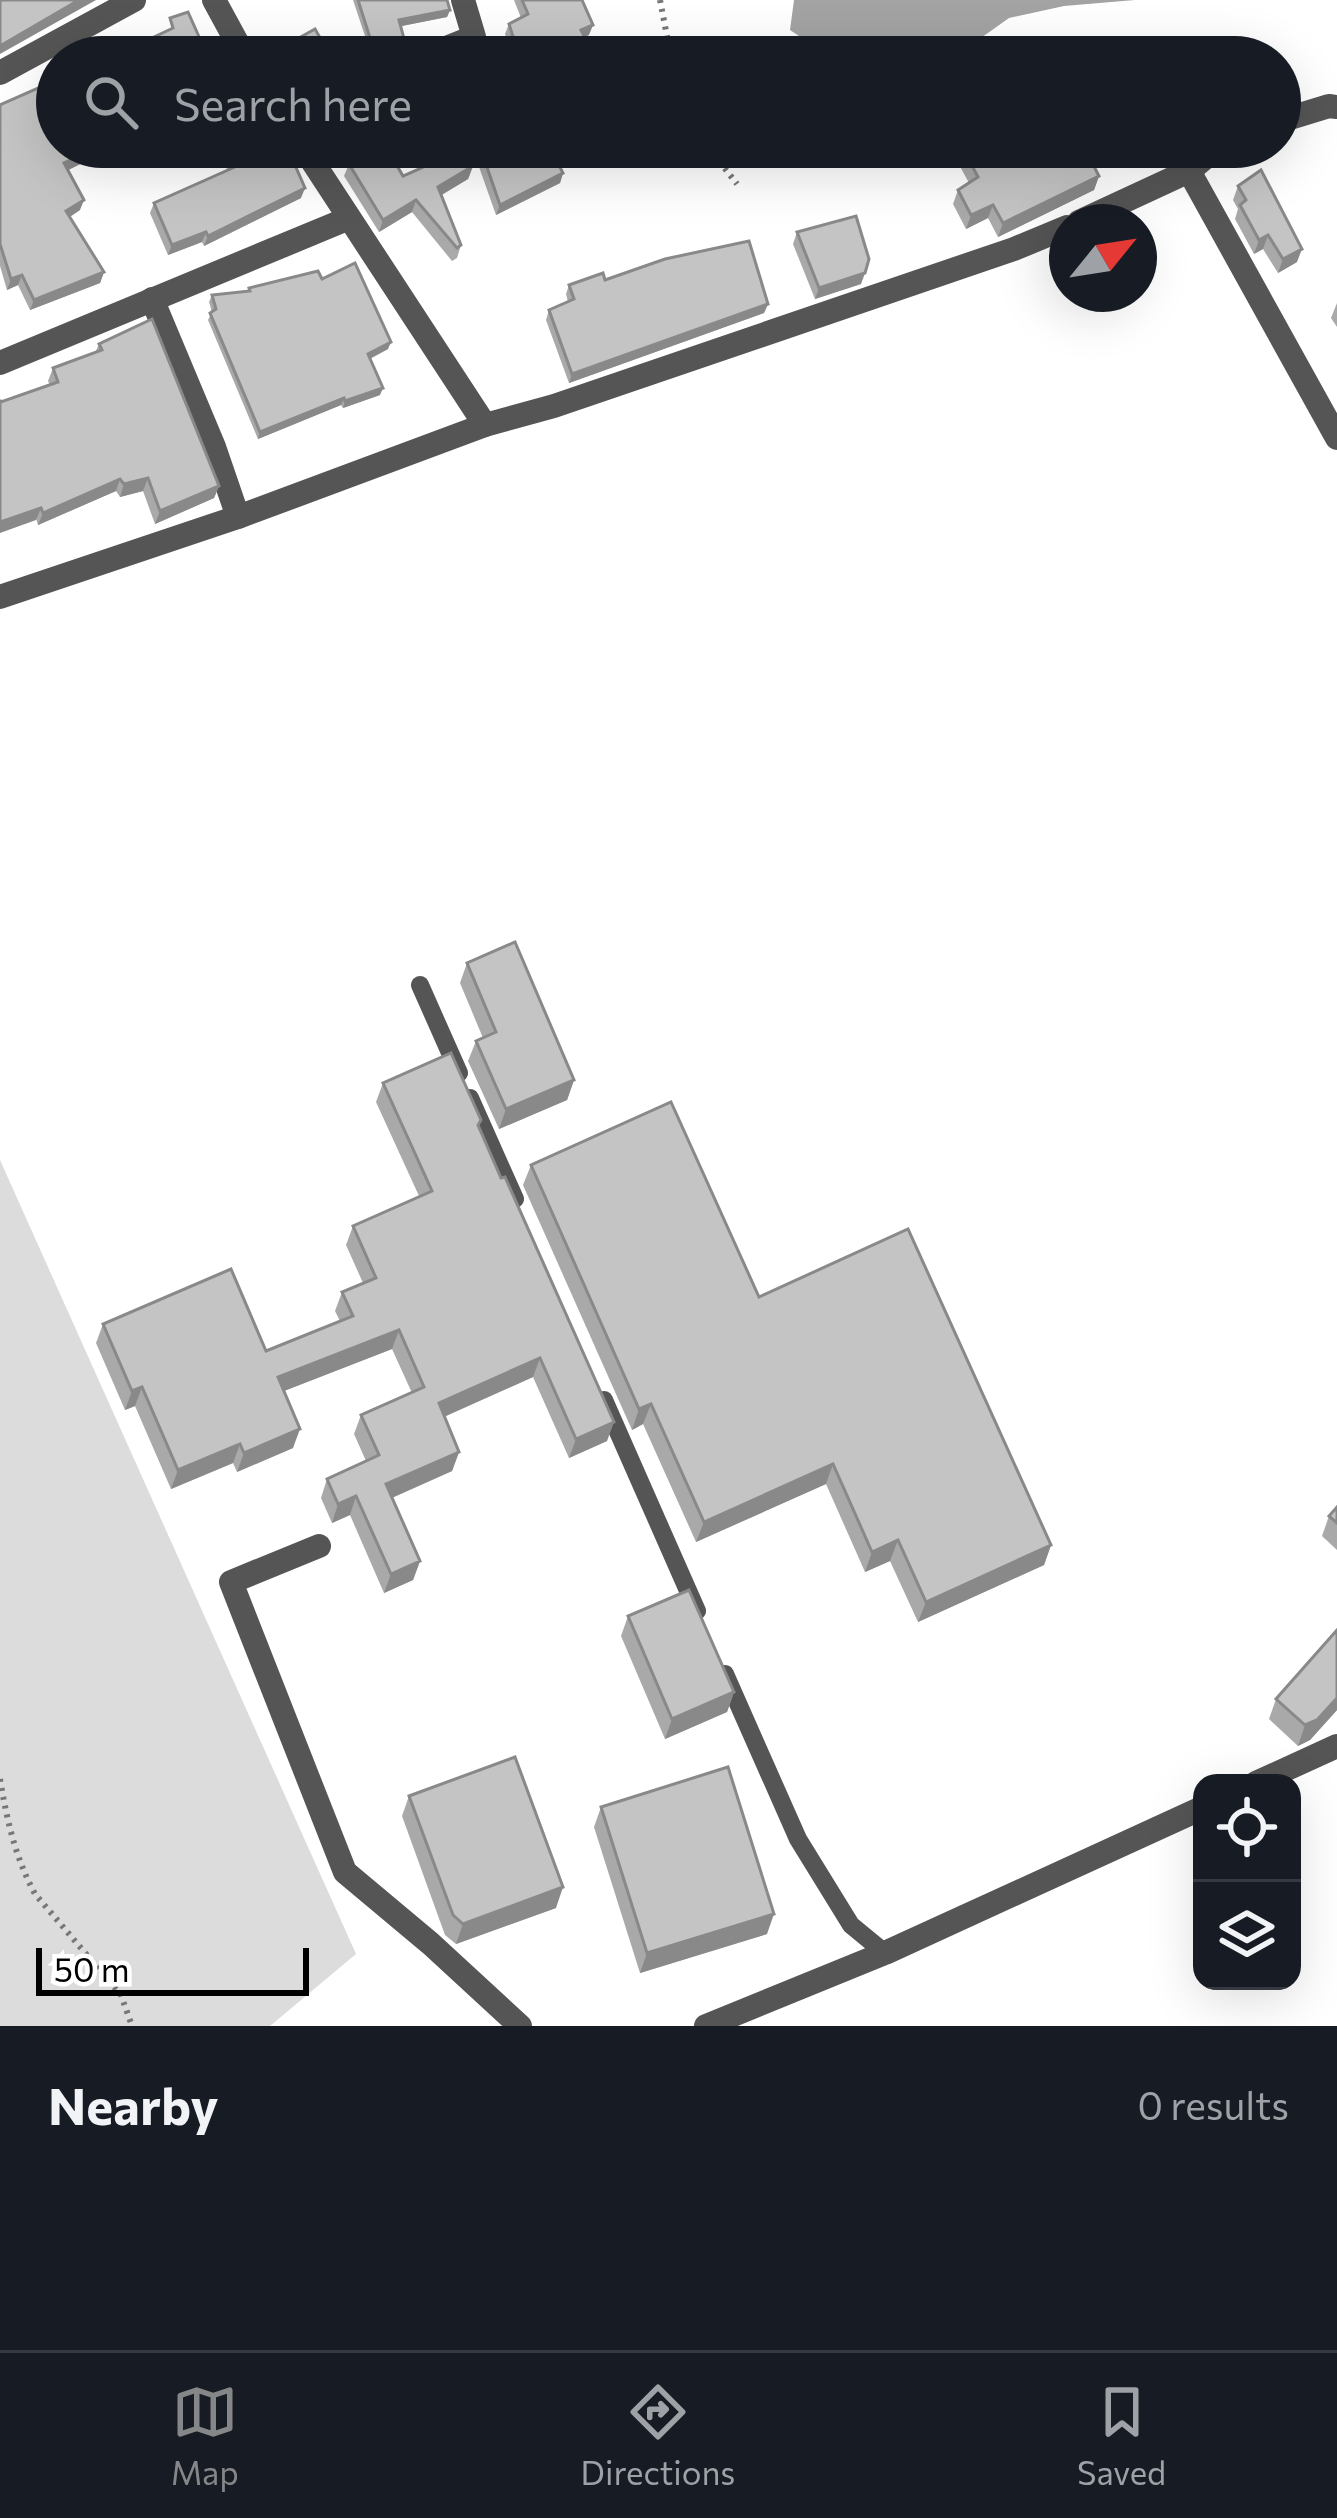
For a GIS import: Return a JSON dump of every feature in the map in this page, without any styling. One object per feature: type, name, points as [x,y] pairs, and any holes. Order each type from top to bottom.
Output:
[{"type":"street","points":[[68,36],[134,0]]},
{"type":"street","points":[[214,0],[234,36]]},
{"type":"street","points":[[464,0],[472,36]]},
{"type":"street","points":[[0,73],[36,53]]},
{"type":"street","points":[[1301,115],[1337,107]]},
{"type":"street","points":[[316,168],[484,425]]},
{"type":"street","points":[[1117,204],[1193,168]]},
{"type":"street","points":[[1189,171],[1337,438]]},
{"type":"street","points":[[2,358],[347,219]]},
{"type":"street","points":[[0,597],[238,517],[484,425],[620,384],[1049,234]]},
{"type":"street","points":[[152,299],[238,517]]},
{"type":"street","points":[[319,1546],[231,1582],[345,1872],[520,2026]]},
{"type":"street","points":[[1276,1774],[1337,1746]]},
{"type":"street","points":[[706,2026],[885,1953],[1193,1812]]},
{"type":"lane","points":[[420,985],[527,1226]]},
{"type":"lane","points":[[595,1379],[701,1620]]},
{"type":"lane","points":[[721,1664],[798,1839],[850,1925],[885,1953]]},
{"type":"path","points":[[660,0],[667,36]]},
{"type":"path","points":[[724,168],[737,184]]},
{"type":"path","points":[[0,1779],[10,1834],[35,1894],[121,1995],[132,2026]]},
{"type":"shaded area","points":[[794,0],[1135,0],[1064,6],[1009,18],[984,36],[799,36],[790,30]]},
{"type":"shaded area","points":[[0,1160],[356,1954],[270,2026],[0,2026]]},
{"type":"building","points":[[0,0],[79,0],[0,46]]},
{"type":"building","points":[[358,0],[447,0],[450,10],[399,20],[403,36],[369,36]]},
{"type":"building","points":[[522,0],[582,0],[593,25],[581,30],[584,36],[513,36],[509,24],[528,14]]},
{"type":"building","points":[[188,12],[199,36],[156,36],[173,28],[170,18]]},
{"type":"building","points":[[36,89],[36,168],[67,168],[84,200],[66,211],[104,272],[34,300],[22,275],[11,279],[0,244],[0,105]]},
{"type":"building","points":[[233,168],[296,168],[305,188],[208,236],[206,232],[172,245],[154,203]]},
{"type":"building","points":[[351,168],[398,168],[403,176],[421,168],[470,168],[438,187],[461,245],[457,248],[416,200],[383,220]]},
{"type":"building","points":[[487,168],[560,168],[563,173],[500,205]]},
{"type":"building","points":[[973,168],[1095,168],[1099,176],[1003,223],[993,205],[971,215],[958,190],[978,177]]},
{"type":"building","points":[[1261,170],[1302,249],[1283,259],[1268,235],[1259,240],[1240,205],[1246,200],[1238,186]]},
{"type":"building","points":[[856,216],[869,259],[865,273],[819,288],[797,232]]},
{"type":"building","points":[[749,241],[768,304],[572,374],[549,310],[574,299],[569,285],[603,273],[605,280],[665,259]]},
{"type":"building","points":[[355,263],[391,342],[368,354],[383,388],[344,398],[260,432],[210,313],[216,309],[212,295],[250,291],[318,271],[322,279]]},
{"type":"building","points":[[152,319],[219,486],[160,511],[148,478],[124,484],[120,479],[43,513],[41,508],[0,522],[0,400],[58,382],[53,368],[102,350],[99,344]]},
{"type":"building","points":[[515,942],[574,1080],[506,1109],[476,1041],[496,1032],[467,963]]},
{"type":"building","points":[[451,1053],[501,1178],[505,1177],[614,1422],[576,1439],[540,1358],[439,1403],[459,1452],[386,1484],[420,1561],[391,1574],[356,1496],[338,1504],[327,1479],[379,1455],[361,1415],[424,1387],[399,1330],[278,1377],[300,1429],[244,1453],[240,1444],[178,1470],[142,1387],[132,1391],[103,1324],[231,1269],[266,1351],[353,1316],[342,1292],[376,1278],[353,1226],[432,1191],[383,1083]]},
{"type":"building","points":[[671,1102],[759,1297],[908,1229],[1051,1545],[926,1602],[898,1540],[872,1552],[833,1464],[704,1522],[651,1404],[639,1409],[531,1165]]},
{"type":"building","points":[[689,1590],[734,1692],[672,1719],[628,1616]]},
{"type":"building","points":[[1337,1630],[1337,1698],[1317,1720],[1305,1725],[1276,1699]]},
{"type":"building","points":[[515,1757],[563,1887],[463,1924],[453,1915],[409,1796]]},
{"type":"building","points":[[728,1767],[774,1914],[647,1953],[601,1807]]}]
